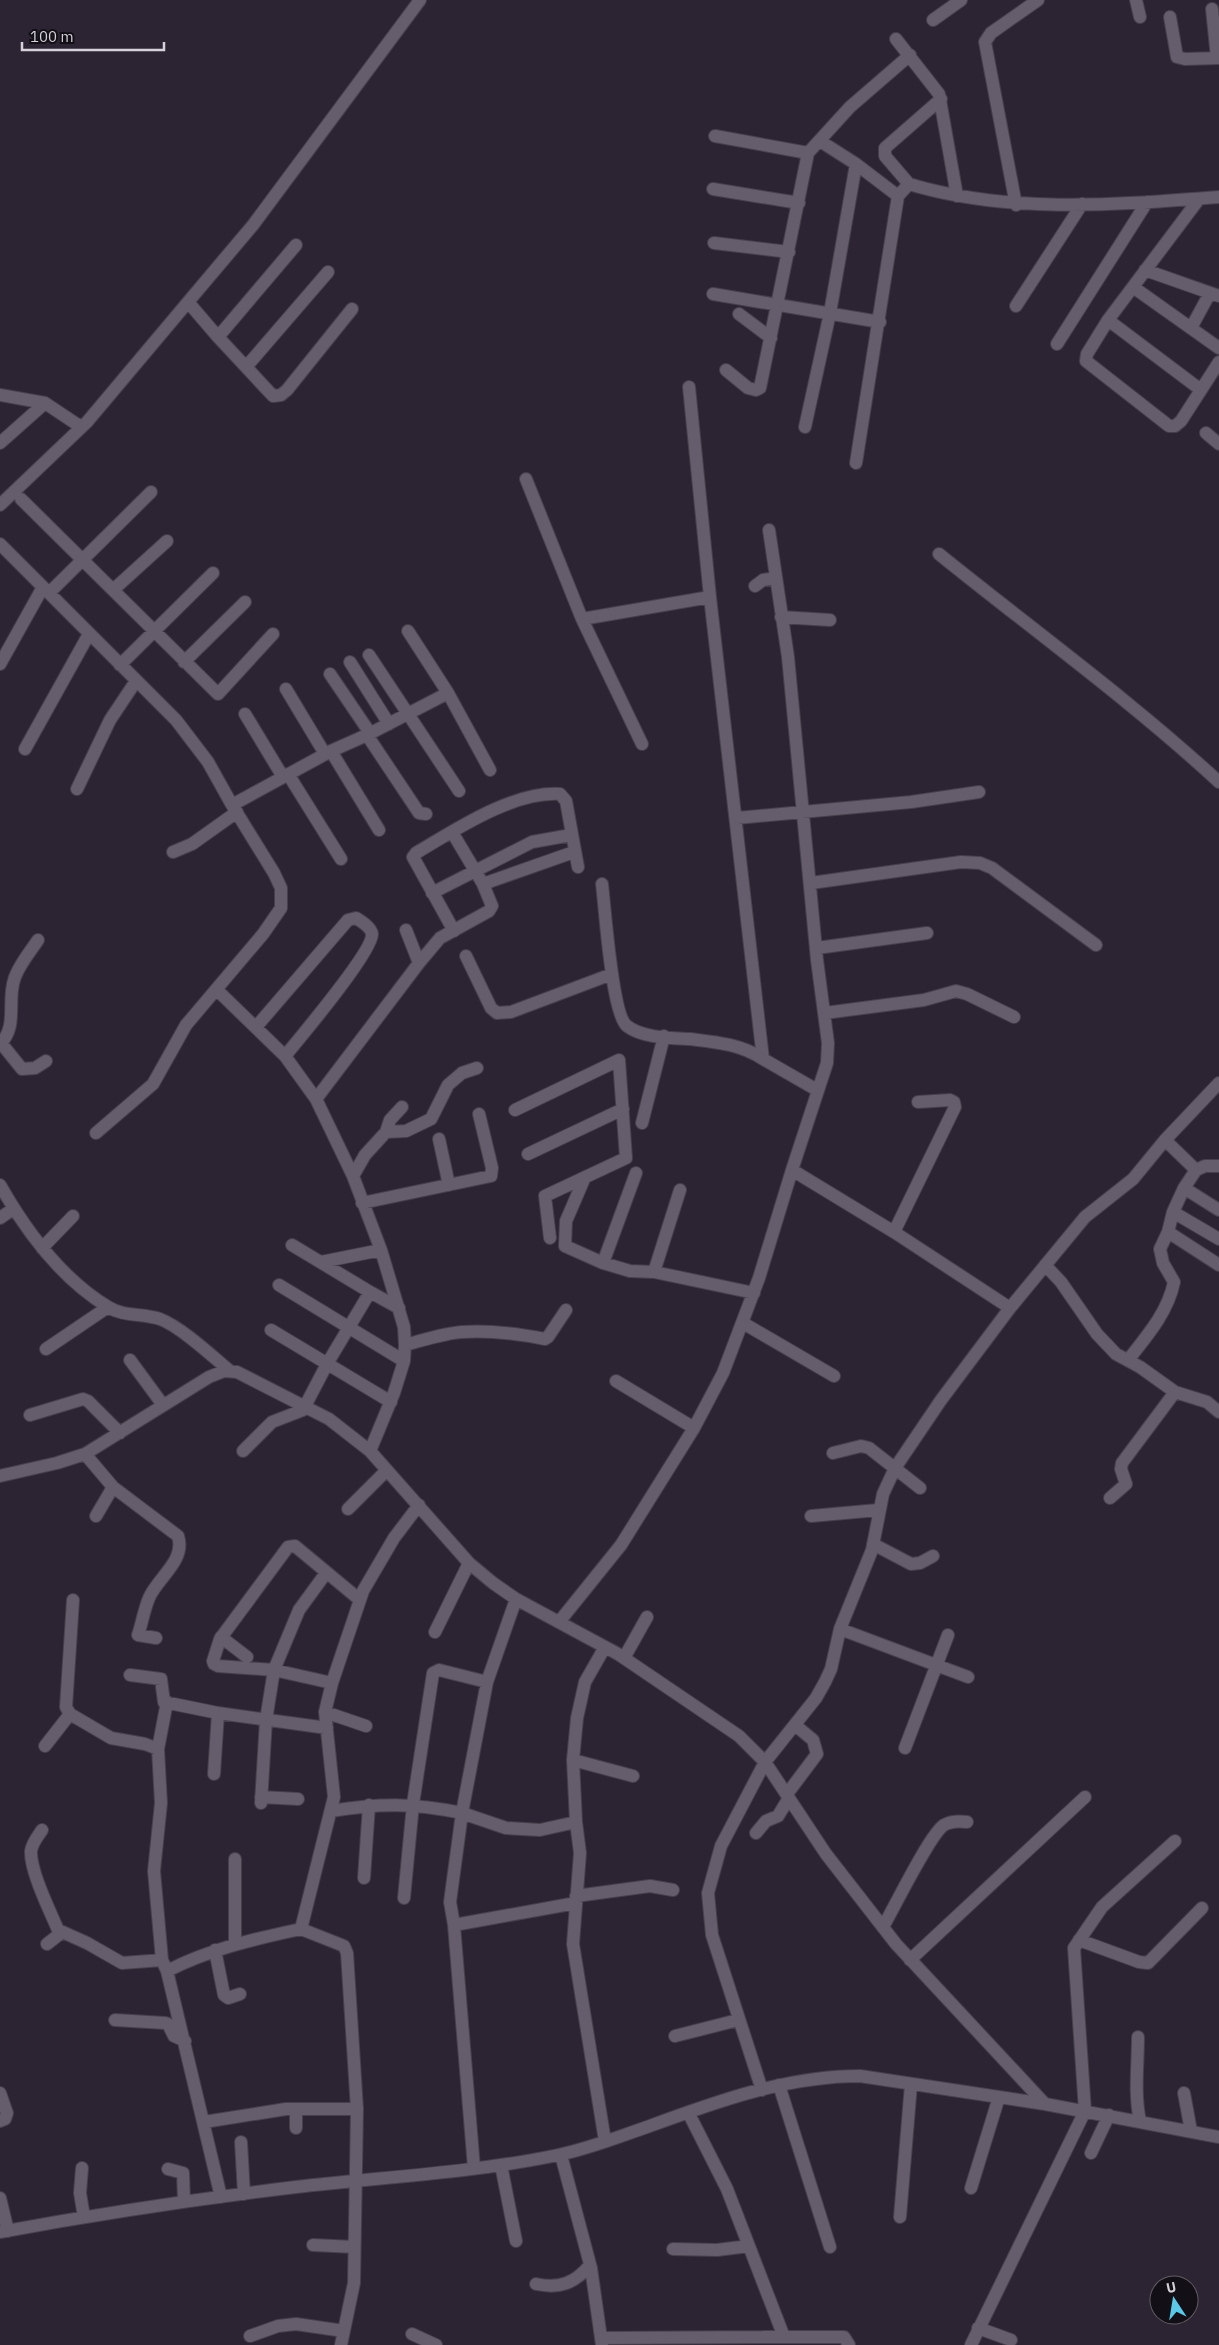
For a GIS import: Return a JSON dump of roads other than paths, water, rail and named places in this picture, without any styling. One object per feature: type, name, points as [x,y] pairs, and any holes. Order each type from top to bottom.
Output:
[{"type":"street","points":[[0,505],[81,427],[253,225],[420,0]]},
{"type":"street","points":[[933,20],[960,0]]},
{"type":"street","points":[[1016,204],[985,42],[991,33],[1038,0]]},
{"type":"street","points":[[1136,0],[1140,17]]},
{"type":"street","points":[[1170,17],[1177,57],[1185,59],[1218,58],[1212,9]]},
{"type":"street","points":[[896,39],[936,88],[941,100],[958,196]]},
{"type":"street","points":[[726,370],[748,388],[756,390],[760,388],[779,304],[808,154],[850,107],[910,55]]},
{"type":"street","points":[[941,100],[885,148],[884,156],[909,184],[958,196],[1016,204],[1147,202],[1219,197]]},
{"type":"street","points":[[715,136],[808,154]]},
{"type":"street","points":[[820,141],[856,164],[898,196]]},
{"type":"street","points":[[805,427],[830,313],[856,164]]},
{"type":"street","points":[[856,463],[880,322],[898,196],[909,184]]},
{"type":"street","points":[[713,189],[799,203]]},
{"type":"street","points":[[1199,199],[1108,320],[1086,356],[1086,362],[1169,426],[1179,424],[1219,362]]},
{"type":"street","points":[[1057,344],[1147,202]]},
{"type":"street","points":[[1016,306],[1082,204]]},
{"type":"street","points":[[714,243],[789,252]]},
{"type":"street","points":[[218,337],[296,245]]},
{"type":"street","points":[[1145,270],[1214,294],[1191,328]]},
{"type":"street","points":[[246,367],[328,272]]},
{"type":"street","points":[[1133,287],[1219,348]]},
{"type":"street","points":[[713,294],[880,322]]},
{"type":"street","points":[[188,302],[274,396],[280,395],[287,390],[352,309]]},
{"type":"street","points":[[739,314],[771,338]]},
{"type":"street","points":[[1108,320],[1201,390]]},
{"type":"street","points":[[689,387],[710,597],[737,818],[763,1059]]},
{"type":"street","points":[[0,395],[45,403],[81,427]]},
{"type":"street","points":[[0,443],[45,403]]},
{"type":"street","points":[[526,479],[582,618],[642,744]]},
{"type":"street","points":[[0,664],[46,590],[82,560],[150,492]]},
{"type":"street","points":[[21,499],[218,694],[273,634]]},
{"type":"street","points":[[559,1622],[621,1545],[694,1428],[723,1373],[754,1293],[829,1055],[788,658],[769,530]]},
{"type":"street","points":[[112,590],[167,541]]},
{"type":"street","points":[[0,544],[136,682],[161,703],[191,737],[274,873],[281,888],[282,902],[275,920],[186,1025],[153,1084],[96,1133]]},
{"type":"street","points":[[939,554],[1091,672],[1175,741],[1219,782]]},
{"type":"street","points":[[120,665],[213,573]]},
{"type":"street","points":[[754,586],[763,580],[776,578]]},
{"type":"street","points":[[582,618],[710,597]]},
{"type":"street","points":[[184,662],[245,602]]},
{"type":"street","points":[[781,617],[830,620]]},
{"type":"street","points":[[408,632],[448,693],[490,770]]},
{"type":"street","points":[[25,749],[89,634]]},
{"type":"street","points":[[369,655],[409,712],[459,791]]},
{"type":"street","points":[[350,662],[389,724]]},
{"type":"street","points":[[330,674],[419,813],[426,814]]},
{"type":"street","points":[[76,789],[110,720],[136,682]]},
{"type":"street","points":[[286,689],[379,830]]},
{"type":"street","points":[[173,852],[192,844],[234,808],[285,775],[448,693]]},
{"type":"street","points":[[245,714],[341,859]]},
{"type":"street","points":[[737,818],[911,802],[980,792]]},
{"type":"street","points":[[454,931],[432,893],[414,855],[452,832],[512,803],[530,797],[556,793],[562,795],[566,801],[578,867]]},
{"type":"street","points":[[316,1099],[437,941],[492,908],[492,903],[476,872],[452,832]]},
{"type":"street","points":[[432,893],[532,842],[571,836]]},
{"type":"street","points":[[482,884],[574,852]]},
{"type":"street","points":[[811,883],[961,862],[980,862],[992,868],[1096,945]]},
{"type":"street","points":[[602,884],[612,974],[620,1015],[624,1024],[639,1032],[728,1044],[754,1053],[817,1090]]},
{"type":"street","points":[[256,1027],[348,920],[356,918],[365,924],[371,931],[372,936],[361,956],[340,987],[285,1056]]},
{"type":"street","points":[[406,930],[419,963]]},
{"type":"street","points":[[817,948],[926,933]]},
{"type":"street","points":[[38,940],[14,980],[11,1021],[7,1036],[1,1043],[22,1069],[36,1068],[46,1061]]},
{"type":"street","points":[[466,956],[491,1008],[497,1013],[511,1012],[612,974]]},
{"type":"street","points":[[217,990],[285,1056],[316,1099],[353,1176],[381,1250],[399,1308],[406,1345],[404,1361],[391,1402],[370,1451]]},
{"type":"street","points":[[825,1013],[924,1000],[956,991],[967,994],[1014,1017]]},
{"type":"street","points":[[642,1123],[664,1036]]},
{"type":"street","points":[[515,1110],[620,1060],[626,1158],[545,1196],[550,1238]]},
{"type":"street","points":[[386,1132],[406,1131],[430,1119],[448,1085],[462,1073],[477,1068]]},
{"type":"street","points":[[762,2090],[712,1934],[708,1893],[721,1846],[765,1762],[816,1698],[825,1682],[831,1669],[840,1629],[873,1544],[878,1510],[883,1494],[896,1468],[941,1400],[1010,1308],[1085,1217],[1133,1179],[1219,1083]]},
{"type":"street","points":[[894,1232],[955,1107],[954,1102],[950,1100],[918,1102]]},
{"type":"street","points":[[353,1176],[365,1155],[386,1132],[390,1120],[402,1107]]},
{"type":"street","points":[[528,1154],[622,1109]]},
{"type":"street","points":[[362,1203],[487,1178],[493,1173],[479,1114]]},
{"type":"street","points":[[439,1139],[449,1186]]},
{"type":"street","points":[[1166,1140],[1196,1170]]},
{"type":"street","points":[[1128,1360],[1151,1330],[1170,1299],[1174,1282],[1163,1263],[1160,1249],[1184,1188],[1196,1170],[1205,1166],[1219,1166]]},
{"type":"street","points":[[792,1170],[894,1232],[1010,1308]]},
{"type":"street","points":[[604,1263],[636,1173]]},
{"type":"street","points":[[585,1177],[566,1221],[565,1246],[604,1263],[630,1271],[654,1272],[754,1293]]},
{"type":"street","points":[[0,1185],[14,1209],[42,1248],[88,1292],[108,1307],[123,1314],[153,1317],[168,1323],[230,1371],[305,1405],[329,1419],[370,1451],[469,1563],[516,1599],[624,1658],[739,1736],[765,1762],[826,1854],[883,1928],[910,1960],[1045,2104]]},
{"type":"street","points":[[1184,1188],[1219,1210]]},
{"type":"street","points":[[654,1272],[680,1190]]},
{"type":"street","points":[[0,1218],[14,1209]]},
{"type":"street","points":[[1173,1212],[1219,1239]]},
{"type":"street","points":[[42,1248],[73,1216]]},
{"type":"street","points":[[1168,1232],[1219,1265]]},
{"type":"street","points":[[292,1245],[399,1308]]},
{"type":"street","points":[[320,1262],[381,1250]]},
{"type":"street","points":[[1045,1265],[1061,1282],[1104,1343],[1116,1354],[1175,1392],[1207,1402],[1219,1412]]},
{"type":"street","points":[[279,1285],[404,1361]]},
{"type":"street","points":[[243,1451],[272,1422],[297,1414],[305,1405],[370,1292]]},
{"type":"street","points":[[46,1349],[108,1307]]},
{"type":"street","points":[[406,1345],[471,1331],[520,1334],[545,1339],[566,1310]]},
{"type":"street","points":[[743,1323],[834,1376]]},
{"type":"street","points":[[271,1330],[391,1402]]},
{"type":"street","points":[[130,1360],[163,1405]]},
{"type":"street","points":[[0,1476],[57,1463],[85,1454],[209,1377],[230,1371]]},
{"type":"street","points":[[616,1381],[694,1428]]},
{"type":"street","points":[[1110,1498],[1126,1484],[1121,1469],[1126,1457],[1175,1392]]},
{"type":"street","points":[[30,1415],[83,1400],[88,1401],[120,1433]]},
{"type":"street","points":[[833,1453],[861,1446],[869,1448],[920,1488]]},
{"type":"street","points":[[85,1454],[113,1487],[176,1533],[179,1539],[176,1558],[150,1597],[138,1635],[156,1638]]},
{"type":"street","points":[[348,1509],[387,1470]]},
{"type":"street","points":[[96,1516],[113,1487]]},
{"type":"street","points":[[301,1929],[334,1796],[326,1712],[332,1682],[360,1600],[394,1538],[419,1505]]},
{"type":"street","points":[[811,1516],[878,1510]]},
{"type":"street","points":[[873,1544],[911,1564],[920,1563],[933,1556]]},
{"type":"street","points":[[332,1682],[274,1670],[214,1664],[221,1637],[288,1547],[295,1546],[360,1600]]},
{"type":"street","points":[[435,1632],[469,1563]]},
{"type":"street","points":[[298,1799],[261,1800],[266,1720],[274,1670],[299,1610],[326,1573]]},
{"type":"street","points":[[474,2168],[454,1925],[450,1902],[462,1812],[487,1682],[516,1599]]},
{"type":"street","points":[[73,1600],[65,1698],[66,1707],[70,1714],[111,1738],[145,1744],[158,1749]]},
{"type":"street","points":[[624,1658],[647,1617]]},
{"type":"street","points":[[840,1629],[968,1677]]},
{"type":"street","points":[[905,1748],[948,1635]]},
{"type":"street","points":[[221,1637],[247,1656]]},
{"type":"street","points":[[605,1647],[585,1682],[579,1702],[573,1760],[576,1822],[580,1853],[574,1944],[605,2141]]},
{"type":"street","points":[[404,1898],[413,1804],[433,1673],[438,1670],[487,1682]]},
{"type":"street","points":[[130,1675],[161,1679],[163,1683],[162,1700],[167,1702],[218,1713],[327,1728]]},
{"type":"street","points":[[167,1702],[158,1749],[161,1803],[154,1871],[164,1966],[185,2041],[222,2197]]},
{"type":"street","points":[[326,1712],[366,1726]]},
{"type":"street","points":[[214,1774],[218,1713]]},
{"type":"street","points":[[45,1746],[70,1714]]},
{"type":"street","points":[[756,1833],[766,1821],[778,1816],[788,1796],[818,1754],[813,1740],[795,1725]]},
{"type":"street","points":[[573,1760],[633,1776]]},
{"type":"street","points":[[910,1960],[1085,1797]]},
{"type":"street","points":[[331,1811],[369,1805],[413,1804],[462,1812],[506,1828],[540,1830],[576,1822]]},
{"type":"street","points":[[364,1878],[369,1805]]},
{"type":"street","points":[[883,1928],[928,1847],[943,1826],[956,1821],[967,1822]]},
{"type":"street","points":[[42,1830],[34,1842],[32,1856],[39,1886],[61,1933],[87,1942],[122,1963],[164,1966],[234,1943],[301,1929],[344,1946],[346,1950],[357,2109],[354,2181],[354,2283],[341,2345]]},
{"type":"street","points":[[971,2345],[1085,2111],[1073,1953],[1079,1940],[1102,1907],[1175,1841]]},
{"type":"street","points":[[234,1943],[235,1859]]},
{"type":"street","points":[[454,1925],[576,1899],[650,1886],[674,1890]]},
{"type":"street","points":[[1079,1940],[1139,1962],[1148,1963],[1202,1908]]},
{"type":"street","points":[[46,1944],[61,1933]]},
{"type":"street","points":[[215,1950],[224,1996],[228,1998],[240,1994]]},
{"type":"street","points":[[115,2020],[165,2023],[168,2024],[174,2036],[185,2041]]},
{"type":"street","points":[[675,2036],[738,2020]]},
{"type":"street","points":[[1138,2037],[1138,2077],[1135,2091],[1140,2121]]},
{"type":"street","points":[[0,2198],[4,2232],[184,2201],[501,2165],[561,2155],[688,2112],[779,2085],[831,2076],[860,2076],[1045,2104],[1219,2137]]},
{"type":"street","points":[[900,2217],[911,2084]]},
{"type":"street","points":[[779,2085],[830,2247]]},
{"type":"street","points":[[0,2093],[7,2113],[5,2119],[0,2121]]},
{"type":"street","points":[[1184,2093],[1190,2131]]},
{"type":"street","points":[[970,2188],[999,2097]]},
{"type":"street","points":[[204,2122],[296,2109],[357,2109]]},
{"type":"street","points":[[296,2109],[296,2128]]},
{"type":"street","points":[[688,2112],[727,2189],[784,2337]]},
{"type":"street","points":[[1091,2154],[1108,2115]]},
{"type":"street","points":[[241,2142],[244,2194]]},
{"type":"street","points":[[561,2155],[590,2264],[602,2342],[844,2336],[849,2345]]},
{"type":"street","points":[[501,2165],[516,2241]]},
{"type":"street","points":[[82,2168],[80,2193],[84,2217]]},
{"type":"street","points":[[168,2170],[182,2173],[184,2201]]},
{"type":"street","points":[[313,2245],[354,2247]]},
{"type":"street","points":[[673,2249],[717,2250],[749,2246]]},
{"type":"street","points":[[536,2284],[544,2286],[574,2281],[590,2264]]},
{"type":"street","points":[[250,2336],[278,2326],[296,2324],[344,2331]]},
{"type":"street","points":[[978,2328],[1011,2340]]},
{"type":"street","points":[[412,2334],[436,2345]]}]
